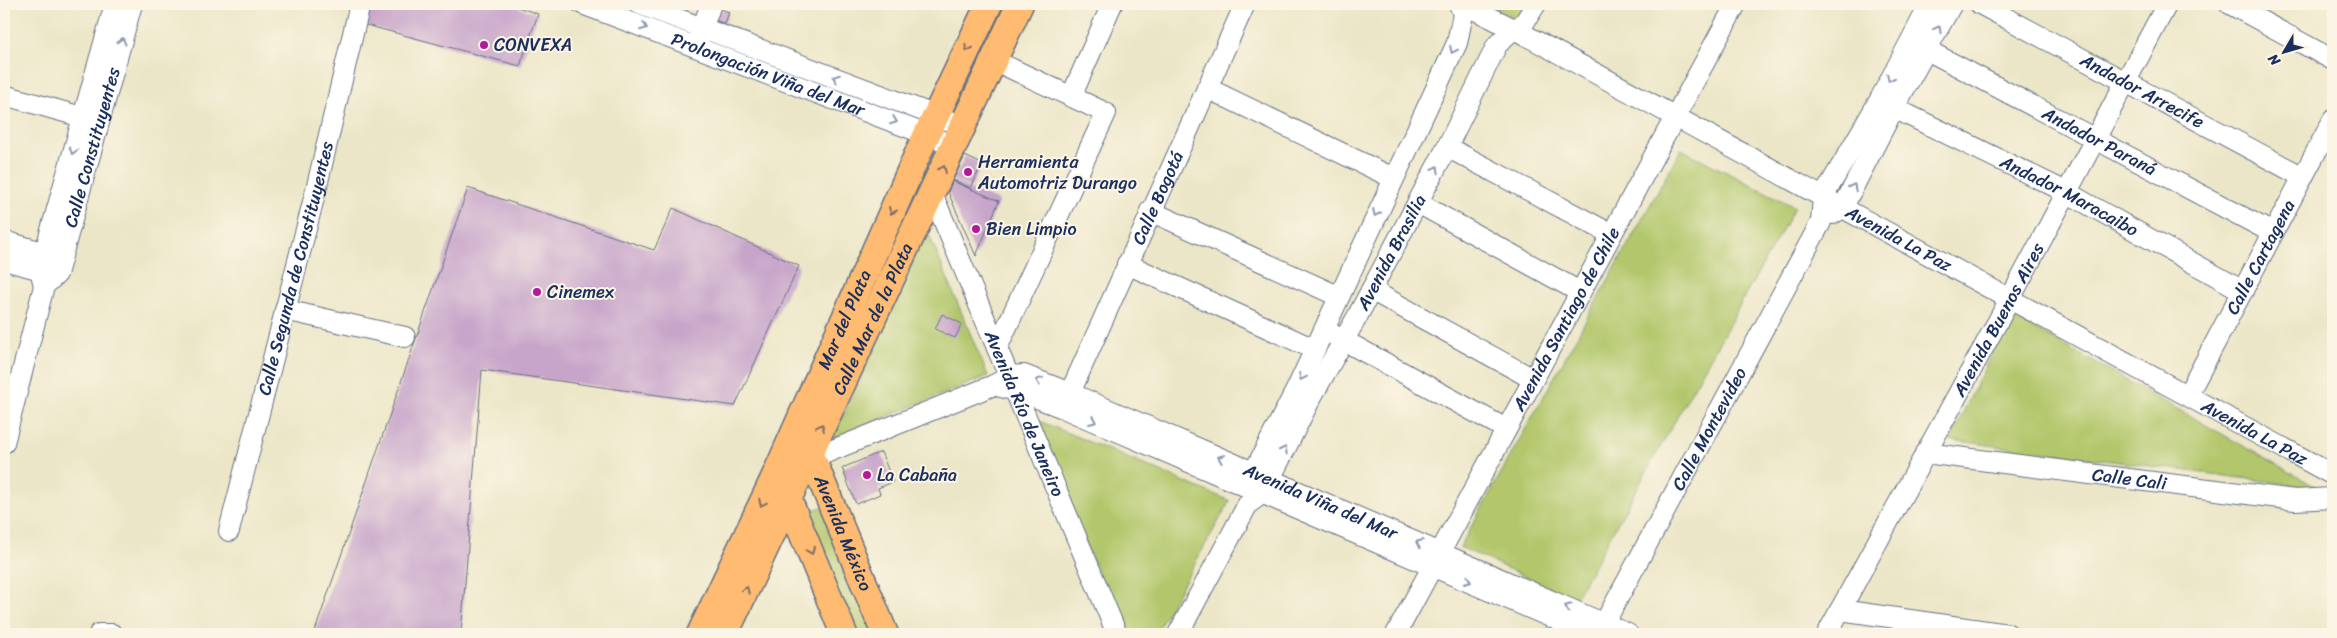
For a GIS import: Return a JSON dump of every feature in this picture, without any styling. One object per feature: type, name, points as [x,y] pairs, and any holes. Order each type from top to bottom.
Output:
[{"type":"main road","name":"Mar del Plata","points":[[700,634],[775,476],[799,448],[931,125],[988,4]]},
{"type":"main road","name":"Calle Mar de la Plata","points":[[725,634],[789,498],[799,448],[932,192],[1020,4]]},
{"type":"main road","name":"Avenida México","points":[[799,448],[816,465],[885,634]]},
{"type":"main road","name":"Avenida México","points":[[775,476],[789,498],[844,634]]},
{"type":"street","name":"Calle Constituyentes","points":[[50,268],[82,117],[116,4]]},
{"type":"street","name":"Calle Constituyentes","points":[[4,443],[8,413],[50,268],[132,4]]},
{"type":"street","name":"Calle Segunda de Constituyentes","points":[[229,531],[360,4]]},
{"type":"street","name":"Prolongación Viña del Mar","points":[[582,4],[696,47],[931,125]]},
{"type":"street","name":"Prolongación Viña del Mar","points":[[639,4],[703,27],[958,136]]},
{"type":"street","points":[[696,47],[711,4]]},
{"type":"street","points":[[1071,97],[1112,4]]},
{"type":"street","name":"Calle Bogotá","points":[[1070,393],[1150,211],[1245,4]]},
{"type":"street","name":"Avenida Brasilia","points":[[1256,487],[1323,329],[1457,43],[1463,14],[1459,4]]},
{"type":"street","name":"Avenida La Paz","points":[[1463,4],[1516,30],[1675,116],[2188,394],[2333,475]]},
{"type":"street","name":"Avenida Brasilia","points":[[1178,634],[1256,487],[1344,340],[1418,203],[1497,46],[1530,16],[1536,4]]},
{"type":"street","name":"Avenida Santiago de Chile","points":[[1396,634],[1736,4]]},
{"type":"street","name":"Calle Montevideo","points":[[1598,630],[1821,222],[1823,197],[1879,100],[1930,4]]},
{"type":"street","name":"Calle Montevideo","points":[[1821,222],[1843,207],[1894,108],[1952,4]]},
{"type":"street","name":"Andador Arrecife","points":[[1980,4],[2303,177]]},
{"type":"street","name":"Avenida Buenos Aires","points":[[1827,634],[2010,299],[2167,4]]},
{"type":"street","points":[[2230,4],[2333,60]]},
{"type":"street","name":"Andador Paraná","points":[[1926,50],[2273,234]]},
{"type":"street","points":[[993,60],[1106,113],[997,348]]},
{"type":"street","points":[[1207,88],[1393,178]]},
{"type":"street","points":[[4,95],[82,117]]},
{"type":"street","name":"Andador Maracaibo","points":[[1894,108],[2066,192],[2242,291]]},
{"type":"street","name":"Calle Cartagena","points":[[2188,394],[2333,120]]},
{"type":"street","points":[[1447,147],[1612,234]]},
{"type":"street","name":"Avenida Río de Janeiro","points":[[932,192],[997,348],[1006,384],[1118,634]]},
{"type":"street","points":[[1418,203],[1580,292]]},
{"type":"street","points":[[1150,211],[1338,296]]},
{"type":"street","points":[[4,241],[50,268]]},
{"type":"street","points":[[4,260],[50,268]]},
{"type":"street","points":[[1127,264],[1314,349]]},
{"type":"street","points":[[1371,290],[1534,379]]},
{"type":"street","points":[[285,310],[405,337]]},
{"type":"street","points":[[1323,329],[1506,429]]},
{"type":"street","name":"Avenida Viña del Mar","points":[[1006,384],[1024,375],[1070,393],[1256,487]]},
{"type":"street","points":[[799,448],[828,452],[1006,384]]},
{"type":"street","name":"Avenida Viña del Mar","points":[[1006,384],[1436,559],[1598,630],[1628,634]]},
{"type":"street","name":"Calle Cali","points":[[1925,453],[2295,500],[2333,498]]},
{"type":"street","points":[[1840,610],[2008,634]]},
{"type":"street","points":[[99,634],[112,634]]},
{"type":"green space","points":[[1488,4],[1525,4],[1517,20]]},
{"type":"green space","points":[[1681,149],[1795,207],[1575,599],[1460,547]]},
{"type":"green space","points":[[927,230],[988,376],[833,438]]},
{"type":"green space","points":[[2010,315],[2318,488],[1950,440]]},
{"type":"green space","points":[[1037,420],[1230,501],[1155,634],[1122,634]]},
{"type":"green space","points":[[823,507],[879,634],[854,634],[809,518],[815,509]]},
{"type":"building","name":"CONVEXA","points":[[367,4],[509,4],[538,14],[520,66],[362,24]]},
{"type":"building","points":[[717,8],[729,12],[725,24],[713,19]]},
{"type":"building","name":"Herramienta Automotriz Durango","points":[[965,156],[982,164],[971,188],[953,180]]},
{"type":"building","name":"Bien Limpio","points":[[952,181],[999,201],[976,256],[948,192]]},
{"type":"building","points":[[468,188],[654,250],[673,208],[799,266],[735,406],[482,370],[461,634],[314,634]]},
{"type":"building","points":[[942,314],[962,324],[955,338],[935,329]]},
{"type":"building","name":"La Cabaña","points":[[881,452],[893,482],[878,488],[880,494],[856,504],[842,468]]},
{"type":"place","name":"CONVEXA","points":[[484,45]]},
{"type":"place","name":"Herramienta Automotriz Durango","points":[[968,172]]},
{"type":"place","name":"Bien Limpio","points":[[976,229]]},
{"type":"place","name":"Cinemex","points":[[537,292]]},
{"type":"place","name":"La Cabaña","points":[[867,475]]}]
